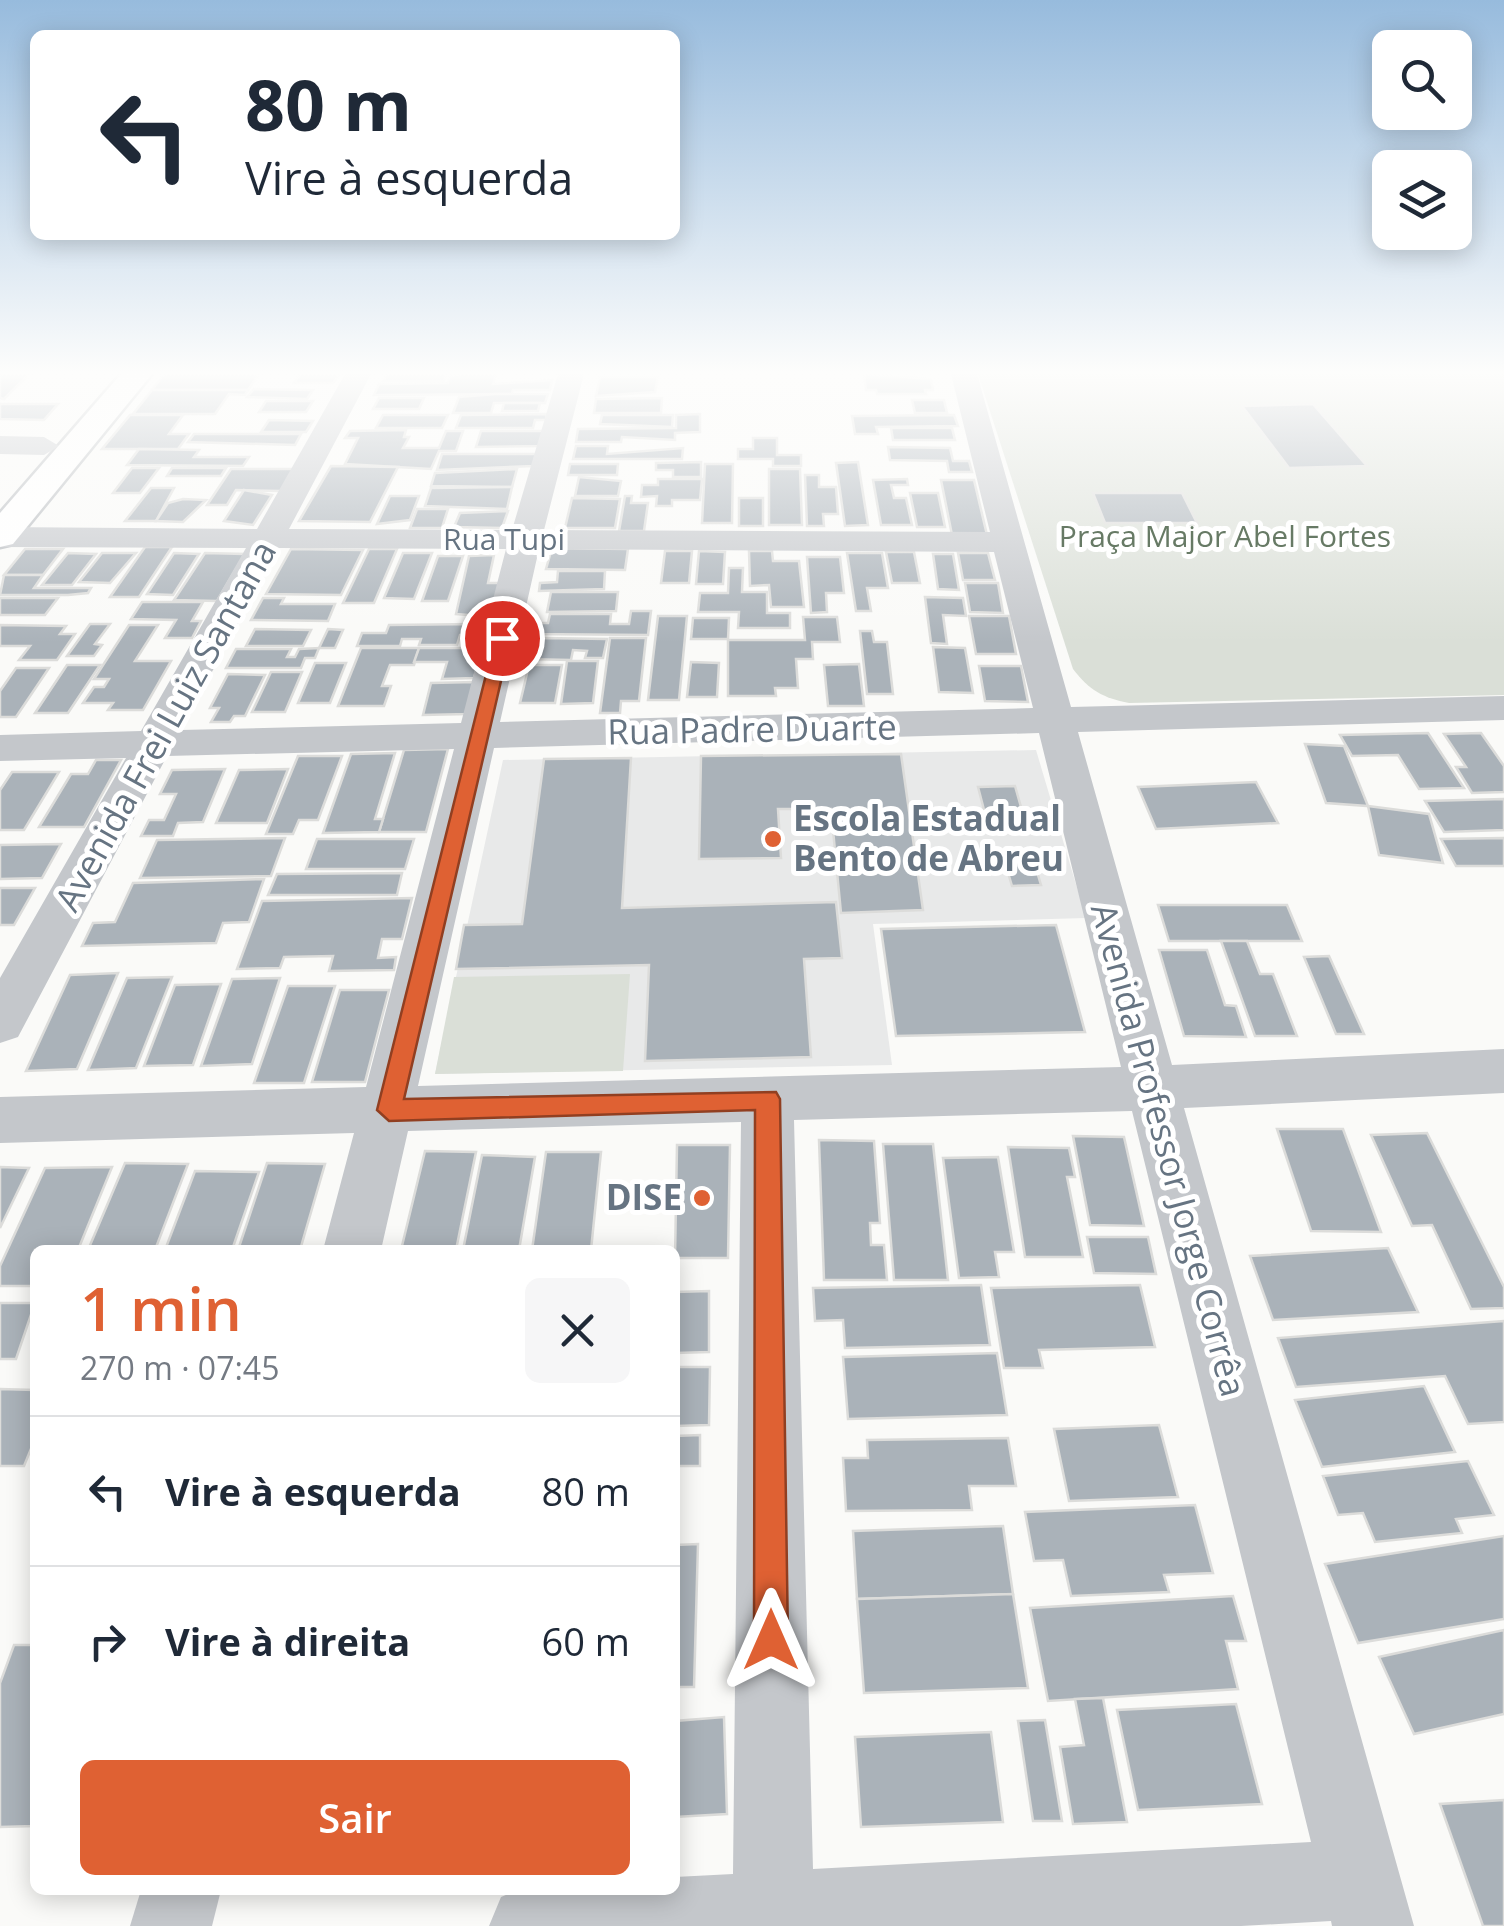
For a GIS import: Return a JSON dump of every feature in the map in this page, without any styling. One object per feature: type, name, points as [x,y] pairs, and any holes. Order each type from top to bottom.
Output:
[{"type":"main road","points":[[0,498],[29,464]]},
{"type":"main road","points":[[0,536],[61,464]]},
{"type":"street","name":"Avenida Frei Luiz Santana","points":[[0,1023],[310,464]]},
{"type":"street","points":[[353,1245],[546,464]]},
{"type":"street","name":"Avenida Professor Jorge Corrêa","points":[[988,464],[1366,1903]]},
{"type":"street","name":"Rua Tupi","points":[[0,536],[1009,542]]},
{"type":"street","name":"Rua Padre Duarte","points":[[0,748],[1057,722],[1499,716]]},
{"type":"street","points":[[0,1120],[1150,1088],[1504,1070]]},
{"type":"street","points":[[767,1099],[773,1918]]},
{"type":"street","points":[[171,1926],[180,1895]]},
{"type":"street","points":[[530,1926],[1366,1903]]},
{"type":"shaded area","name":"Escola Estadual Bento de Abreu","points":[[1036,750],[1086,918],[873,924],[892,1065],[435,1074],[503,760]]},
{"type":"green space","name":"Praça Major Abel Fortes","points":[[1007,464],[1504,464],[1504,695],[1129,703],[1097,692],[1073,669]]},
{"type":"green space","points":[[630,974],[623,1071],[435,1074],[454,977]]},
{"type":"building","points":[[128,464],[244,464],[243,466]]},
{"type":"building","points":[[345,464],[433,464],[431,469]]},
{"type":"building","points":[[439,464],[534,464],[533,466],[437,470]]},
{"type":"building","points":[[570,464],[618,464],[617,475],[568,475]]},
{"type":"building","points":[[656,464],[701,464],[701,477],[673,477],[673,470],[656,470]]},
{"type":"building","points":[[705,464],[733,464],[732,523],[702,523]]},
{"type":"building","points":[[836,464],[858,464],[868,525],[845,526]]},
{"type":"building","points":[[948,464],[970,464],[972,472],[949,472]]},
{"type":"building","points":[[1286,464],[1367,466],[1289,468]]},
{"type":"building","points":[[331,466],[398,467],[370,522],[299,521]]},
{"type":"building","points":[[132,468],[159,468],[140,493],[113,493]]},
{"type":"building","points":[[172,468],[226,468],[221,476],[167,476]]},
{"type":"building","points":[[231,469],[294,469],[281,491],[236,490],[227,505],[207,505]]},
{"type":"building","points":[[517,469],[512,487],[431,486],[435,473]]},
{"type":"building","points":[[769,469],[800,469],[802,525],[769,525]]},
{"type":"building","points":[[805,475],[819,475],[819,487],[836,487],[838,514],[823,514],[824,526],[807,526]]},
{"type":"building","points":[[579,477],[621,481],[618,496],[575,496]]},
{"type":"building","points":[[658,479],[702,479],[700,500],[672,500],[672,506],[656,506],[657,496],[641,497],[642,485],[658,485]]},
{"type":"building","points":[[907,479],[908,485],[891,485],[894,498],[906,498],[912,525],[881,525],[873,480]]},
{"type":"building","points":[[941,480],[974,480],[987,535],[952,535]]},
{"type":"building","points":[[512,487],[507,509],[425,506],[431,488]]},
{"type":"building","points":[[151,488],[174,488],[156,521],[125,521]]},
{"type":"building","points":[[244,490],[272,495],[253,525],[224,521]]},
{"type":"building","points":[[910,493],[938,493],[945,527],[917,527]]},
{"type":"building","points":[[1093,493],[1182,493],[1197,523],[1105,523]]},
{"type":"building","points":[[390,496],[419,496],[410,520],[377,524]]},
{"type":"building","points":[[625,496],[632,496],[631,503],[648,503],[644,531],[619,531]]},
{"type":"building","points":[[572,498],[620,499],[615,528],[565,528]]},
{"type":"building","points":[[739,498],[763,498],[763,526],[739,526]]},
{"type":"building","points":[[206,500],[183,522],[156,521],[168,503]]},
{"type":"building","points":[[417,509],[448,509],[442,528],[410,528]]},
{"type":"building","points":[[508,511],[502,528],[454,527],[460,513]]},
{"type":"building","points":[[145,547],[172,547],[139,597],[110,597]]},
{"type":"building","points":[[552,548],[628,549],[625,570],[546,569]]},
{"type":"building","points":[[25,549],[63,549],[43,575],[4,575]]},
{"type":"building","points":[[291,549],[363,550],[341,595],[266,594]]},
{"type":"building","points":[[369,549],[397,549],[374,603],[343,603]]},
{"type":"building","points":[[665,551],[692,551],[689,583],[661,583]]},
{"type":"building","points":[[699,551],[725,552],[723,584],[696,584]]},
{"type":"building","points":[[749,551],[772,551],[773,561],[799,561],[804,607],[771,607],[769,585],[750,586]]},
{"type":"building","points":[[886,552],[914,552],[920,583],[892,583]]},
{"type":"building","points":[[68,553],[96,554],[72,585],[42,585]]},
{"type":"building","points":[[102,553],[136,553],[110,583],[79,582]]},
{"type":"building","points":[[174,553],[199,554],[173,595],[147,594]]},
{"type":"building","points":[[205,553],[245,554],[217,601],[174,600]]},
{"type":"building","points":[[403,553],[432,553],[414,599],[384,598]]},
{"type":"building","points":[[847,553],[882,553],[888,588],[867,588],[871,611],[856,611]]},
{"type":"building","points":[[958,553],[988,553],[995,580],[963,580]]},
{"type":"building","points":[[933,554],[953,554],[959,590],[938,589]]},
{"type":"building","points":[[494,555],[488,583],[501,583],[494,617],[456,614],[469,556]]},
{"type":"building","points":[[438,556],[463,556],[448,601],[422,601]]},
{"type":"building","points":[[807,557],[840,557],[844,593],[826,593],[827,612],[811,613]]},
{"type":"building","points":[[729,568],[743,568],[742,592],[767,592],[767,613],[790,613],[790,628],[738,628],[739,612],[698,612],[700,593],[728,593]]},
{"type":"building","points":[[558,571],[605,571],[604,589],[539,591],[540,583],[557,582]]},
{"type":"building","points":[[4,575],[43,575],[34,588],[91,588],[88,593],[68,595],[0,595]]},
{"type":"building","points":[[965,583],[998,583],[1003,613],[970,612]]},
{"type":"building","points":[[551,592],[618,592],[616,611],[547,612]]},
{"type":"building","points":[[925,597],[963,598],[966,616],[943,615],[947,644],[931,643]]},
{"type":"building","points":[[0,598],[58,598],[45,615],[0,615]]},
{"type":"building","points":[[263,598],[284,598],[281,604],[335,604],[328,621],[251,620]]},
{"type":"building","points":[[142,602],[203,602],[192,621],[201,621],[192,638],[165,638],[176,620],[131,619]]},
{"type":"building","points":[[631,611],[651,611],[648,635],[530,634],[533,623],[548,623],[550,614],[611,614],[610,624],[629,624]]},
{"type":"building","points":[[658,616],[687,616],[679,700],[648,700]]},
{"type":"building","points":[[969,616],[1009,616],[1016,654],[976,654]]},
{"type":"building","points":[[803,617],[837,617],[840,642],[812,642],[813,659],[796,659],[798,688],[775,688],[776,696],[728,696],[728,640],[805,640]]},
{"type":"building","points":[[693,618],[729,618],[728,639],[691,639]]},
{"type":"building","points":[[90,624],[110,624],[95,644],[102,645],[94,656],[67,656]]},
{"type":"building","points":[[475,624],[473,635],[460,635],[457,645],[419,645],[421,639],[402,639],[400,646],[357,646],[362,633],[386,633],[389,625]]},
{"type":"building","points":[[0,625],[66,626],[60,634],[75,634],[57,660],[19,660],[30,646],[0,646]]},
{"type":"building","points":[[129,625],[158,625],[135,661],[171,661],[143,710],[108,710],[113,703],[83,703],[94,687],[104,687],[109,679],[94,679]]},
{"type":"building","points":[[255,629],[311,630],[303,646],[246,646]]},
{"type":"building","points":[[328,629],[343,630],[335,648],[319,648]]},
{"type":"building","points":[[860,631],[872,631],[874,642],[887,642],[893,694],[867,694]]},
{"type":"building","points":[[543,638],[607,639],[603,658],[585,658],[587,651],[573,650],[571,660],[523,659],[526,648],[541,648]]},
{"type":"building","points":[[610,638],[646,638],[639,701],[621,701],[620,713],[600,713]]},
{"type":"building","points":[[933,647],[965,648],[973,693],[939,692]]},
{"type":"building","points":[[319,648],[315,658],[305,658],[301,668],[226,668],[236,649],[291,649],[287,657],[295,657],[299,649]]},
{"type":"building","points":[[361,648],[419,648],[414,665],[390,665],[382,686],[391,686],[384,706],[338,706]]},
{"type":"building","points":[[419,648],[482,648],[474,678],[442,679],[447,662],[414,662]]},
{"type":"building","points":[[567,661],[598,661],[593,703],[561,704]]},
{"type":"building","points":[[691,662],[719,663],[717,697],[687,697]]},
{"type":"building","points":[[315,663],[346,663],[330,703],[298,703]]},
{"type":"building","points":[[859,664],[864,706],[828,706],[824,665]]},
{"type":"building","points":[[67,665],[100,665],[68,713],[35,713]]},
{"type":"building","points":[[529,665],[562,665],[555,703],[520,703]]},
{"type":"building","points":[[979,666],[1021,666],[1028,702],[985,701]]},
{"type":"building","points":[[16,668],[49,668],[16,717],[0,717],[0,691]]},
{"type":"building","points":[[271,672],[302,672],[285,712],[252,712]]},
{"type":"building","points":[[228,674],[265,675],[245,716],[234,716],[230,722],[211,722],[219,708],[210,708]]},
{"type":"building","points":[[475,682],[468,714],[423,715],[431,683]]},
{"type":"building","points":[[1428,733],[1464,788],[1419,789],[1398,755],[1352,756],[1340,735]]},
{"type":"building","points":[[1481,733],[1504,766],[1504,792],[1472,793],[1456,767],[1466,767],[1444,734]]},
{"type":"building","points":[[1305,744],[1344,746],[1368,806],[1326,803]]},
{"type":"building","points":[[448,749],[426,832],[379,832],[404,750]]},
{"type":"building","points":[[395,753],[375,819],[383,819],[379,832],[323,833],[351,754]]},
{"type":"building","points":[[901,754],[923,910],[841,913],[831,809],[778,809],[781,858],[699,859],[701,756]]},
{"type":"building","points":[[298,756],[342,756],[318,820],[299,820],[293,834],[266,834]]},
{"type":"building","points":[[631,758],[622,908],[836,902],[842,958],[804,959],[811,1057],[645,1061],[649,965],[456,969],[464,925],[522,924],[544,759]]},
{"type":"building","points":[[96,760],[121,760],[84,827],[39,827],[71,774],[88,774]]},
{"type":"building","points":[[225,769],[203,822],[178,823],[173,836],[141,836],[149,820],[164,820],[176,794],[160,794],[172,770]]},
{"type":"building","points":[[288,769],[267,823],[216,823],[239,770]]},
{"type":"building","points":[[12,772],[59,772],[24,830],[0,830],[0,790]]},
{"type":"building","points":[[1256,782],[1278,823],[1156,829],[1138,787]]},
{"type":"building","points":[[1015,786],[1027,828],[989,829],[978,787]]},
{"type":"building","points":[[1504,799],[1504,830],[1444,832],[1425,801]]},
{"type":"building","points":[[1368,806],[1429,814],[1443,863],[1379,855]]},
{"type":"building","points":[[285,838],[271,876],[140,878],[157,840]]},
{"type":"building","points":[[1504,838],[1504,866],[1456,866],[1441,839]]},
{"type":"building","points":[[317,839],[414,839],[405,869],[306,869]]},
{"type":"building","points":[[61,844],[42,878],[0,879],[0,845]]},
{"type":"building","points":[[1032,855],[1041,885],[1012,886],[1003,856]]},
{"type":"building","points":[[402,873],[397,895],[268,895],[277,874]]},
{"type":"building","points":[[264,879],[249,922],[223,923],[216,943],[82,946],[93,923],[115,922],[133,883]]},
{"type":"building","points":[[0,888],[35,888],[14,925],[0,925]]},
{"type":"building","points":[[412,898],[402,939],[382,939],[378,958],[396,957],[394,970],[329,971],[333,956],[284,957],[280,968],[237,969],[262,901]]},
{"type":"building","points":[[1158,905],[1287,905],[1302,941],[1169,941]]},
{"type":"building","points":[[1056,925],[1085,1032],[896,1036],[881,929]]},
{"type":"building","points":[[1221,941],[1247,941],[1260,974],[1273,974],[1297,1036],[1255,1036]]},
{"type":"building","points":[[1159,950],[1207,950],[1225,1005],[1236,1006],[1246,1037],[1184,1036]]},
{"type":"building","points":[[1329,956],[1364,1034],[1336,1034],[1304,957]]},
{"type":"building","points":[[118,973],[77,1069],[26,1071],[70,975]]},
{"type":"building","points":[[172,977],[136,1068],[88,1070],[127,978]]},
{"type":"building","points":[[280,978],[252,1064],[201,1066],[232,979]]},
{"type":"building","points":[[221,984],[193,1065],[144,1066],[175,985]]},
{"type":"building","points":[[288,986],[335,986],[304,1083],[254,1083]]},
{"type":"building","points":[[340,990],[389,990],[365,1082],[312,1082]]},
{"type":"building","points":[[1277,1129],[1343,1129],[1381,1232],[1311,1231]]},
{"type":"building","points":[[1427,1133],[1504,1287],[1504,1308],[1471,1309],[1432,1225],[1412,1226],[1371,1135]]},
{"type":"building","points":[[1073,1136],[1124,1137],[1144,1226],[1090,1225]]},
{"type":"building","points":[[819,1140],[874,1141],[880,1223],[870,1223],[871,1245],[884,1245],[887,1280],[824,1280]]},
{"type":"building","points":[[883,1144],[933,1144],[948,1280],[894,1280]]},
{"type":"building","name":"DISE","points":[[677,1145],[730,1145],[728,1258],[680,1258],[680,1245],[675,1245]]},
{"type":"building","points":[[1008,1147],[1069,1148],[1075,1177],[1067,1177],[1083,1257],[1025,1257]]},
{"type":"building","points":[[425,1151],[476,1152],[457,1245],[402,1245]]},
{"type":"building","points":[[546,1152],[601,1152],[592,1245],[533,1245]]},
{"type":"building","points":[[482,1155],[535,1157],[520,1245],[464,1245]]},
{"type":"building","points":[[998,1157],[1014,1252],[995,1252],[999,1277],[959,1278],[943,1158]]},
{"type":"building","points":[[125,1163],[188,1164],[157,1245],[90,1245]]},
{"type":"building","points":[[267,1163],[325,1164],[301,1245],[240,1245]]},
{"type":"building","points":[[0,1167],[29,1168],[0,1228]]},
{"type":"building","points":[[112,1167],[80,1245],[30,1245],[30,1286],[0,1286],[0,1266],[45,1168]]},
{"type":"building","points":[[195,1171],[259,1172],[234,1245],[167,1245]]},
{"type":"building","points":[[1087,1237],[1148,1237],[1156,1274],[1094,1273]]},
{"type":"building","points":[[1388,1248],[1418,1312],[1273,1320],[1250,1256]]},
{"type":"building","points":[[981,1285],[990,1345],[845,1348],[843,1320],[815,1321],[813,1288]]},
{"type":"building","points":[[1140,1285],[1155,1347],[1039,1350],[1043,1368],[1004,1368],[991,1288]]},
{"type":"building","points":[[709,1291],[709,1352],[680,1353],[680,1292]]},
{"type":"building","points":[[0,1303],[30,1303],[30,1318],[16,1359],[0,1359]]},
{"type":"building","points":[[1504,1321],[1504,1422],[1468,1424],[1445,1376],[1296,1387],[1278,1338]]},
{"type":"building","points":[[997,1353],[1007,1415],[848,1419],[843,1357]]},
{"type":"building","points":[[680,1367],[710,1367],[709,1425],[680,1426]]},
{"type":"building","points":[[1424,1386],[1455,1452],[1322,1467],[1295,1400]]},
{"type":"building","points":[[0,1389],[30,1390],[30,1451],[24,1466],[0,1466]]},
{"type":"building","points":[[1159,1425],[1178,1497],[1069,1501],[1054,1429]]},
{"type":"building","points":[[700,1435],[700,1466],[680,1466],[680,1436]]},
{"type":"building","points":[[1008,1438],[1016,1486],[969,1486],[972,1510],[846,1511],[843,1458],[868,1458],[867,1440]]},
{"type":"building","points":[[1468,1461],[1494,1515],[1456,1519],[1462,1533],[1375,1542],[1363,1513],[1338,1515],[1323,1476]]},
{"type":"building","points":[[1195,1505],[1213,1573],[1164,1575],[1169,1592],[1071,1596],[1063,1560],[1034,1561],[1025,1512]]},
{"type":"building","points":[[1003,1526],[1013,1594],[857,1599],[853,1531]]},
{"type":"building","points":[[1504,1536],[1504,1619],[1358,1643],[1325,1564]]},
{"type":"building","points":[[698,1544],[694,1687],[680,1687],[680,1545]]},
{"type":"building","points":[[1013,1594],[1028,1688],[864,1693],[857,1599]]},
{"type":"building","points":[[1233,1596],[1246,1641],[1226,1641],[1238,1689],[1048,1701],[1030,1608]]},
{"type":"building","points":[[1504,1630],[1504,1714],[1414,1734],[1379,1657]]},
{"type":"building","points":[[14,1645],[30,1645],[30,1826],[0,1827],[0,1683]]},
{"type":"building","points":[[1103,1698],[1127,1822],[1073,1824],[1060,1747],[1084,1745],[1075,1699]]},
{"type":"building","points":[[1236,1704],[1262,1804],[1138,1810],[1117,1710]]},
{"type":"building","points":[[724,1717],[727,1814],[680,1817],[680,1721]]},
{"type":"building","points":[[1045,1720],[1062,1821],[1033,1821],[1018,1721]]},
{"type":"building","points":[[991,1732],[1003,1822],[861,1827],[855,1737]]},
{"type":"building","points":[[1504,1800],[1504,1926],[1483,1926],[1440,1804]]},
{"type":"place","name":"Escola Estadual Bento de Abreu","points":[[773,839]]},
{"type":"place","name":"DISE","points":[[702,1198]]},
{"type":"route","points":[[502,638],[389,1110],[767,1099],[771,1640]]}]
